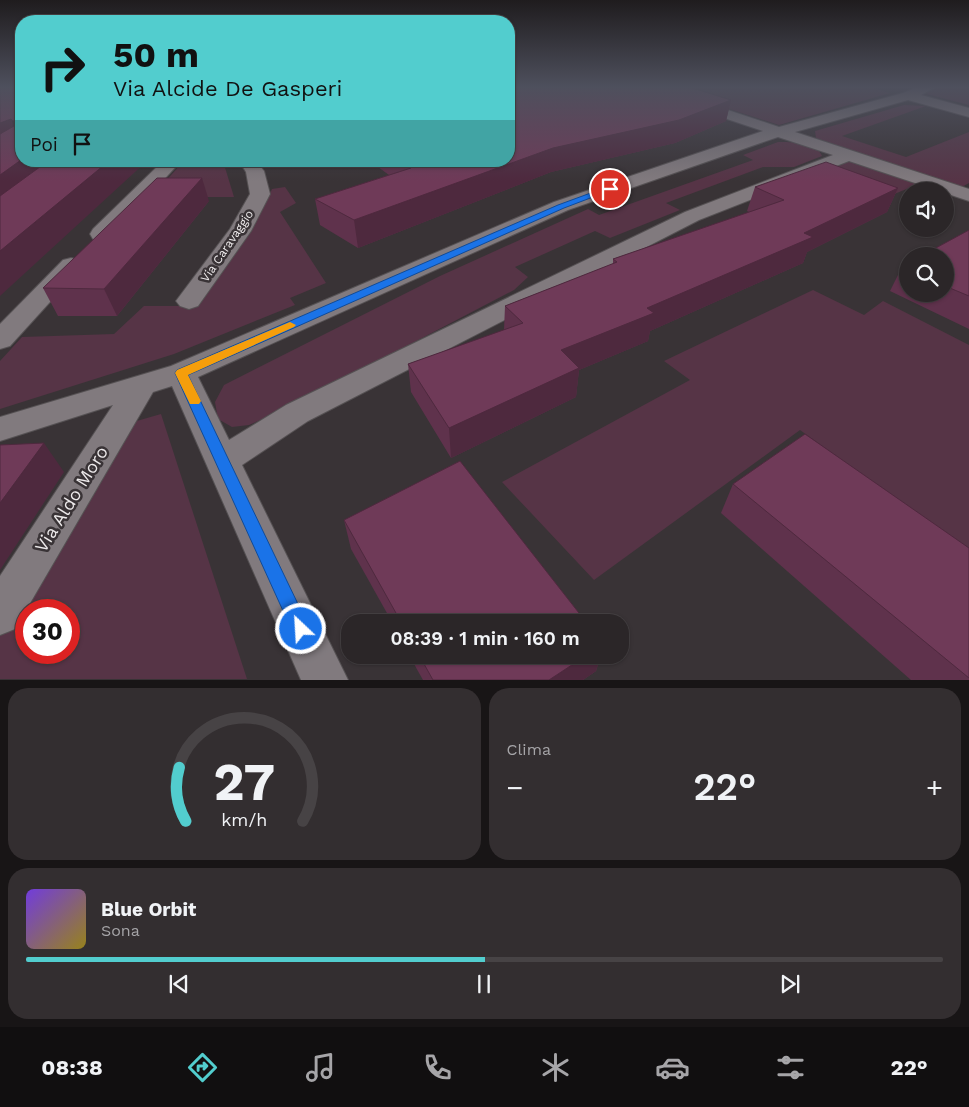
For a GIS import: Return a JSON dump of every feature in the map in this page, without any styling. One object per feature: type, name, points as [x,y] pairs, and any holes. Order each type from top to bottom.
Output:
[{"type":"street","points":[[739,118],[967,193]]},
{"type":"street","points":[[0,428],[181,373],[561,206],[779,131],[828,118]]},
{"type":"street","points":[[222,461],[297,413],[685,220],[849,155]]},
{"type":"street","points":[[0,340],[167,167]]},
{"type":"street","name":"Via Caravaggio","points":[[189,302],[240,231],[260,194],[255,171],[252,167]]},
{"type":"street","points":[[181,373],[325,680]]},
{"type":"street","name":"Via Aldo Moro","points":[[0,614],[142,385]]},
{"type":"shaded area","points":[[756,118],[804,118],[779,125]]},
{"type":"shaded area","points":[[860,118],[893,118],[842,136],[906,157],[969,132],[969,183],[960,188],[954,186],[954,182],[943,182],[816,138],[815,131]]},
{"type":"shaded area","points":[[778,142],[809,145],[819,151],[822,156],[794,167],[763,167],[666,203],[680,210],[610,238],[595,231],[515,267],[528,277],[514,290],[292,406],[249,425],[232,427],[218,419],[215,402],[224,385],[440,276],[588,209],[599,215],[753,160],[743,155]]},
{"type":"shaded area","points":[[843,157],[913,182],[899,182],[899,192],[877,201],[801,173]]},
{"type":"shaded area","points":[[178,167],[225,167],[234,197],[151,197]]},
{"type":"shaded area","points":[[285,187],[296,203],[280,212],[326,283],[290,298],[295,305],[174,354],[0,409],[0,361],[22,337],[114,334],[144,306],[197,306],[266,202],[272,189]]},
{"type":"shaded area","points":[[813,290],[864,315],[883,301],[969,345],[969,552],[800,430],[594,580],[502,482],[690,380],[664,361]]},
{"type":"shaded area","points":[[161,414],[247,679],[0,679],[0,614],[116,427]]},
{"type":"building","points":[[0,118],[15,118],[13,121],[11,119],[0,123]]},
{"type":"building","points":[[515,118],[685,118],[679,120],[553,148],[515,162]]},
{"type":"building","points":[[15,125],[15,164],[0,175],[0,134]]},
{"type":"building","points":[[826,162],[898,188],[804,233],[813,237],[647,308],[654,313],[561,350],[579,368],[449,428],[408,364],[523,323],[505,306],[617,262],[613,259],[784,200],[755,187]]},
{"type":"building","points":[[40,167],[102,167],[0,251],[0,196]]},
{"type":"building","points":[[410,167],[500,167],[354,220],[315,199],[411,168]]},
{"type":"building","points":[[157,178],[202,178],[104,289],[43,288]]},
{"type":"building","points":[[969,230],[969,296],[954,290],[954,247],[938,247]]},
{"type":"building","points":[[805,434],[969,548],[969,678],[733,484]]},
{"type":"building","points":[[44,443],[0,503],[0,445]]},
{"type":"building","points":[[460,461],[580,614],[397,614],[344,520]]},
{"type":"building","points":[[424,664],[573,664],[549,680],[433,680]]},
{"type":"slow traffic","points":[[194,401],[181,373],[290,325]]},
{"type":"route","points":[[301,629],[181,373],[561,206],[610,189]]}]
